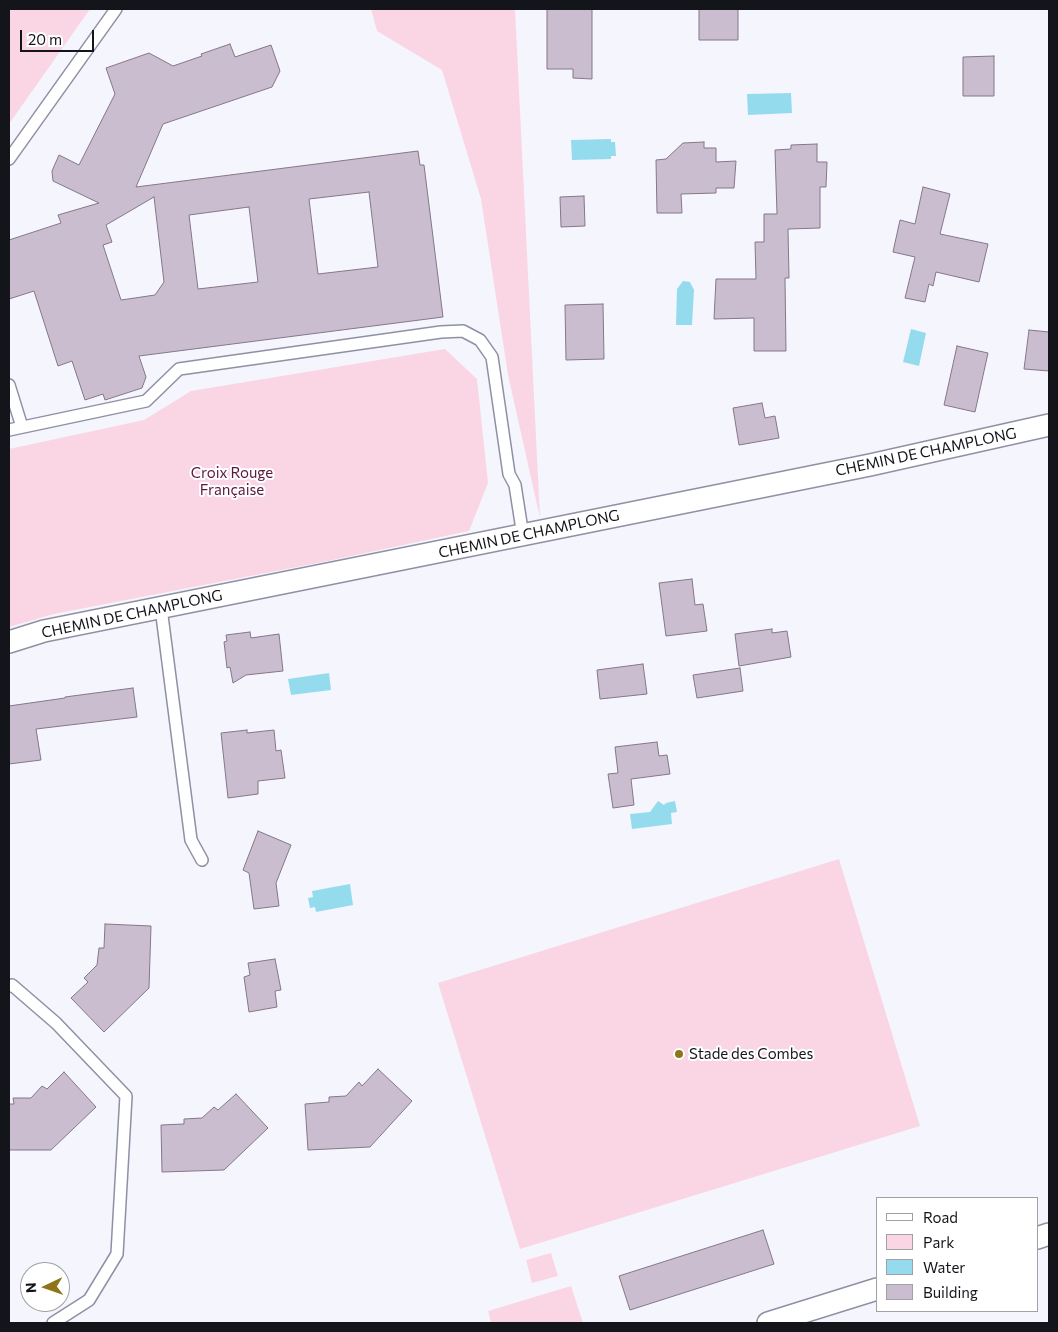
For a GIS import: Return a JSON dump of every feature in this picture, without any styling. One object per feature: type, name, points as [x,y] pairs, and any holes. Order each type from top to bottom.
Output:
[{"type":"street","name":"CHEMIN DE CHAMPLONG","points":[[9,642],[44,631],[870,466],[1049,425]]},
{"type":"street","points":[[768,1323],[876,1289]]},
{"type":"lane","points":[[9,159],[116,9]]},
{"type":"lane","points":[[9,430],[146,401],[179,369],[441,332],[463,331],[480,340],[492,357],[509,474],[515,486],[523,536]]},
{"type":"lane","points":[[9,386],[22,427]]},
{"type":"lane","points":[[161,608],[190,840],[202,860]]},
{"type":"lane","points":[[9,986],[12,985],[56,1024],[126,1096],[118,1254],[89,1300],[53,1323]]},
{"type":"green space","points":[[9,9],[90,9],[9,124]]},
{"type":"green space","points":[[371,9],[515,9],[540,518],[508,375],[481,199],[442,70],[377,31]]},
{"type":"green space","name":"Croix Rouge Française","points":[[445,349],[477,379],[488,483],[469,531],[328,561],[54,614],[9,627],[9,449],[144,420],[191,391]]},
{"type":"green space","name":"Stade des Combes","points":[[839,859],[920,1126],[520,1249],[438,983]]},
{"type":"green space","points":[[551,1253],[558,1276],[532,1283],[526,1260]]},
{"type":"green space","points":[[571,1286],[583,1323],[491,1323],[488,1311]]},
{"type":"water","points":[[791,93],[792,113],[748,115],[747,94]]},
{"type":"water","points":[[611,139],[611,142],[615,142],[616,156],[611,156],[611,159],[572,160],[571,140]]},
{"type":"water","points":[[683,281],[690,282],[694,290],[692,325],[676,325],[677,289]]},
{"type":"water","points":[[911,329],[926,333],[919,366],[903,362]]},
{"type":"water","points":[[329,673],[331,690],[291,695],[288,679]]},
{"type":"water","points":[[658,801],[664,805],[675,801],[677,812],[671,813],[672,824],[632,829],[630,814],[650,812]]},
{"type":"water","points":[[350,884],[353,905],[316,912],[315,907],[310,908],[308,898],[313,897],[312,891]]},
{"type":"building","points":[[547,9],[592,9],[592,79],[573,78],[573,69],[547,69]]},
{"type":"building","points":[[699,9],[738,9],[738,40],[699,40]]},
{"type":"building","points":[[230,44],[235,57],[271,45],[280,71],[272,87],[163,124],[136,187],[418,151],[420,165],[424,165],[443,317],[139,356],[146,377],[142,388],[105,400],[103,394],[85,400],[72,361],[58,366],[34,291],[9,299],[9,240],[61,223],[58,215],[99,203],[53,181],[52,171],[59,155],[79,165],[115,94],[106,68],[149,53],[173,66],[202,56],[201,54]],"holes":[[[369,192],[378,267],[318,274],[309,199]],[[154,197],[164,282],[155,295],[121,300],[103,245],[112,242],[106,225]],[[249,207],[258,282],[198,289],[189,215]]]},
{"type":"building","points":[[994,56],[994,96],[963,96],[963,57]]},
{"type":"building","points":[[704,142],[704,148],[716,148],[716,162],[736,161],[734,188],[716,188],[716,193],[681,194],[682,213],[657,213],[656,160],[666,159],[683,143]]},
{"type":"building","points":[[817,144],[817,162],[827,162],[826,187],[820,187],[820,228],[788,229],[789,278],[785,278],[786,351],[754,351],[754,318],[714,319],[716,279],[756,279],[755,242],[764,242],[764,214],[777,214],[775,150],[791,149],[791,145]]},
{"type":"building","points":[[923,187],[950,194],[940,234],[988,244],[979,282],[936,272],[933,286],[929,284],[925,302],[905,298],[915,257],[893,252],[900,220],[915,224]]},
{"type":"building","points":[[584,196],[585,226],[561,227],[560,197]]},
{"type":"building","points":[[603,304],[604,359],[566,360],[565,305]]},
{"type":"building","points":[[1029,330],[1049,332],[1049,371],[1024,369]]},
{"type":"building","points":[[957,346],[988,353],[975,412],[944,405]]},
{"type":"building","points":[[762,403],[765,418],[775,416],[779,438],[739,445],[733,408]]},
{"type":"building","points":[[692,579],[695,605],[703,604],[707,631],[666,636],[659,583]]},
{"type":"building","points":[[772,629],[772,633],[787,631],[791,657],[739,666],[735,634]]},
{"type":"building","points":[[250,632],[251,638],[279,634],[283,671],[246,675],[233,683],[230,667],[227,668],[224,642],[227,641],[226,635]]},
{"type":"building","points":[[643,664],[647,694],[600,699],[597,670]]},
{"type":"building","points":[[740,668],[743,691],[697,698],[693,675]]},
{"type":"building","points":[[133,688],[137,717],[36,729],[41,760],[9,764],[9,706]]},
{"type":"building","points":[[247,730],[247,733],[274,730],[276,751],[281,750],[285,778],[258,781],[258,794],[228,798],[221,733]]},
{"type":"building","points":[[657,742],[659,756],[667,755],[670,774],[631,779],[634,805],[613,808],[608,774],[618,773],[615,747]]},
{"type":"building","points":[[258,831],[291,845],[276,883],[279,906],[254,909],[249,873],[243,870]]},
{"type":"building","points":[[105,924],[151,926],[149,988],[104,1032],[71,998],[88,982],[84,978],[97,965],[99,948],[104,948]]},
{"type":"building","points":[[275,959],[281,990],[275,991],[277,1007],[249,1012],[244,977],[250,975],[248,963]]},
{"type":"building","points":[[378,1069],[412,1101],[370,1147],[308,1150],[305,1104],[329,1102],[329,1097],[346,1096],[359,1082],[362,1086]]},
{"type":"building","points":[[64,1072],[96,1107],[51,1150],[9,1150],[9,1104],[14,1104],[13,1098],[31,1098],[42,1086],[47,1089]]},
{"type":"building","points":[[236,1094],[268,1128],[224,1170],[162,1172],[161,1125],[184,1124],[184,1119],[202,1118],[214,1107],[218,1110]]},
{"type":"building","points":[[763,1230],[774,1264],[630,1310],[619,1276]]},
{"type":"place","name":"Stade des Combes","points":[[679,1054]]}]
